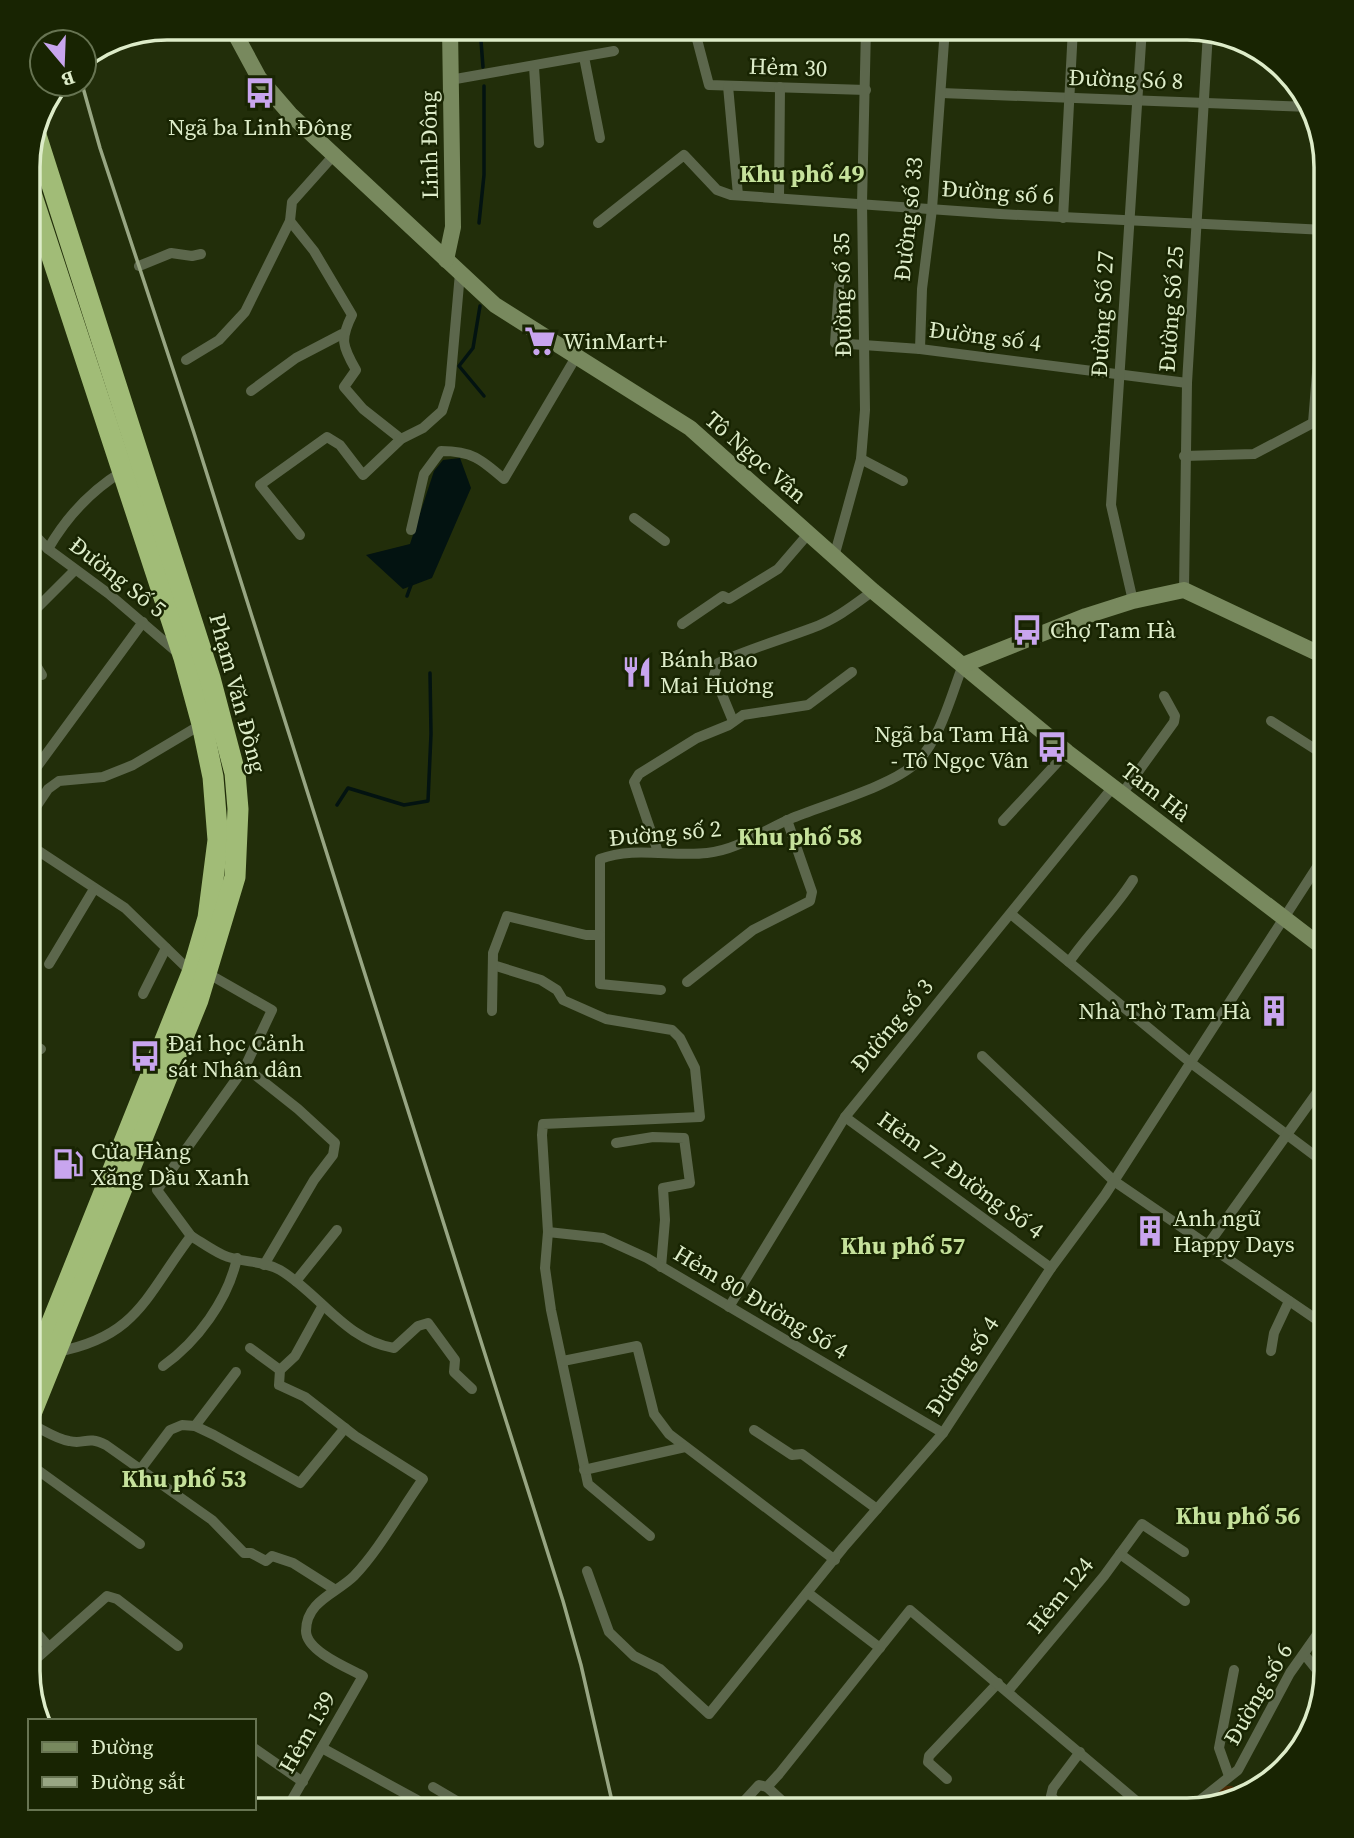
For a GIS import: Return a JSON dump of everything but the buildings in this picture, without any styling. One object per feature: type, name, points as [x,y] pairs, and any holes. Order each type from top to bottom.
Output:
[{"type":"highway","name":"Phạm Văn Đồng","points":[[40,1392],[235,877],[238,808],[235,773],[210,678],[41,151]]},
{"type":"highway","name":"Phạm Văn Đồng","points":[[40,1353],[200,973],[218,840],[212,777],[202,724],[184,658],[123,471],[41,245]]},
{"type":"main road","name":"Tô Ngọc Vân","points":[[239,41],[259,78],[290,114],[495,305],[690,428],[873,592],[963,665]]},
{"type":"main road","name":"Linh Đông","points":[[446,260],[453,227],[450,41]]},
{"type":"main road","points":[[963,665],[1133,601],[1184,590],[1314,651]]},
{"type":"main road","name":"Tam Hà","points":[[963,665],[1067,752],[1314,941]]},
{"type":"street","name":"Hẻm 30","points":[[697,41],[709,85],[866,90]]},
{"type":"street","name":"Đường số 35","points":[[834,557],[861,459],[865,410],[862,203],[866,41]]},
{"type":"street","points":[[941,93],[944,41]]},
{"type":"street","points":[[1063,218],[1072,41]]},
{"type":"street","name":"Đường Số 27","points":[[1133,601],[1111,505],[1141,41]]},
{"type":"street","name":"Đường Số 25","points":[[1184,590],[1187,383],[1207,42]]},
{"type":"street","points":[[450,80],[614,51]]},
{"type":"street","points":[[584,57],[600,138]]},
{"type":"street","points":[[534,67],[539,142]]},
{"type":"street","points":[[728,86],[738,195]]},
{"type":"street","points":[[779,198],[780,87]]},
{"type":"street","name":"Đường Só 8","points":[[941,93],[1298,107]]},
{"type":"street","name":"Đường số 33","points":[[920,349],[922,289],[932,209],[941,93]]},
{"type":"street","points":[[186,360],[219,340],[245,312],[290,221],[292,202],[334,155]]},
{"type":"street","name":"Đường số 6","points":[[598,223],[684,155],[717,190],[738,195],[1129,222],[1314,230]]},
{"type":"street","points":[[251,391],[296,358],[342,334],[352,315],[314,251],[290,221]]},
{"type":"street","points":[[139,266],[171,253],[192,257],[201,254]]},
{"type":"street","points":[[300,535],[260,485],[327,438],[340,445],[363,475],[401,439],[423,428],[442,411],[450,386],[460,273]]},
{"type":"street","name":"Đường số 4","points":[[839,285],[835,343],[920,349],[1187,383]]},
{"type":"street","points":[[342,334],[346,354],[356,370],[344,387],[363,410],[401,439]]},
{"type":"street","points":[[411,530],[425,474],[441,451],[465,451],[484,461],[504,480],[576,357]]},
{"type":"street","points":[[1184,456],[1254,454],[1313,423],[1314,410]]},
{"type":"street","points":[[861,459],[903,481]]},
{"type":"street","points":[[48,549],[81,502],[123,471]]},
{"type":"street","points":[[634,518],[665,541]]},
{"type":"street","points":[[682,624],[723,596],[729,599],[770,575],[809,533]]},
{"type":"street","name":"Đường Số 5","points":[[41,541],[184,658]]},
{"type":"street","points":[[41,604],[75,570]]},
{"type":"street","points":[[733,721],[714,675],[714,668],[718,663],[751,648],[813,628],[840,615],[873,592]]},
{"type":"street","points":[[41,754],[143,622]]},
{"type":"street","name":"Đường số 2","points":[[600,935],[600,859],[658,852],[708,853],[733,848],[788,820],[890,779],[917,762],[935,734],[963,665]]},
{"type":"street","points":[[658,852],[634,782],[639,774],[697,738],[743,715],[808,705],[852,672]]},
{"type":"street","name":"Đường số 3","points":[[729,1307],[845,1117],[1174,722],[1175,716],[1164,696]]},
{"type":"street","points":[[1270,721],[1314,748]]},
{"type":"street","points":[[41,800],[48,789],[59,781],[103,777],[158,752],[202,724]]},
{"type":"street","points":[[1003,821],[1067,752]]},
{"type":"street","points":[[687,982],[753,930],[810,901],[812,892],[788,820]]},
{"type":"street","points":[[41,853],[125,908],[166,948],[200,973],[272,1010],[245,1067],[157,1189],[191,1236],[224,1256],[277,1268],[296,1281],[322,1307],[370,1341],[394,1348],[418,1326],[428,1323],[456,1360],[454,1372],[472,1389]]},
{"type":"street","name":"Đường số 4","points":[[587,1571],[609,1632],[634,1656],[660,1669],[709,1714],[943,1433],[1051,1268],[1114,1181],[1314,872]]},
{"type":"street","points":[[1069,962],[1089,934],[1103,922],[1133,880]]},
{"type":"street","points":[[49,964],[94,889]]},
{"type":"street","points":[[1012,915],[1191,1063],[1314,1155]]},
{"type":"street","points":[[492,1011],[493,953],[507,916],[586,935],[600,935],[600,984],[661,990]]},
{"type":"street","points":[[143,994],[166,948]]},
{"type":"street","points":[[493,965],[541,980],[557,990],[563,1000],[606,1019],[672,1030],[680,1038],[695,1068],[700,1118],[543,1124],[548,1233],[545,1268],[584,1470],[590,1489],[650,1536]]},
{"type":"street","points":[[982,1056],[1114,1181],[1314,1318]]},
{"type":"street","points":[[245,1067],[298,1108],[335,1143],[333,1155],[314,1180],[264,1265]]},
{"type":"street","points":[[1207,1246],[1314,1098]]},
{"type":"street","name":"Hẻm 72 Đường Số 4","points":[[845,1117],[1051,1268]]},
{"type":"street","points":[[616,1143],[641,1138],[684,1138],[690,1183],[663,1188],[665,1220],[661,1267]]},
{"type":"street","points":[[296,1281],[337,1230]]},
{"type":"street","name":"Hẻm 80 Đường Số 4","points":[[548,1233],[603,1238],[661,1267],[943,1433]]},
{"type":"street","points":[[56,1352],[82,1348],[105,1338],[136,1316],[191,1236]]},
{"type":"street","points":[[163,1366],[181,1353],[217,1306],[233,1278],[237,1258]]},
{"type":"street","points":[[1271,1351],[1274,1333],[1289,1301]]},
{"type":"street","points":[[40,1428],[73,1443],[92,1438],[212,1520],[244,1553],[251,1553],[265,1561],[272,1556],[284,1558],[334,1589],[353,1577],[423,1479],[345,1428],[305,1397],[279,1385],[280,1370],[295,1356],[322,1307]]},
{"type":"street","points":[[563,1361],[637,1346],[654,1414],[669,1434],[835,1560]]},
{"type":"street","points":[[250,1348],[280,1370]]},
{"type":"street","points":[[195,1426],[236,1372]]},
{"type":"street","points":[[140,1471],[170,1430],[182,1424],[195,1426],[300,1483],[345,1428]]},
{"type":"street","points":[[754,1430],[792,1455],[802,1454],[877,1509]]},
{"type":"street","points":[[584,1470],[685,1447]]},
{"type":"street","points":[[40,1472],[140,1544]]},
{"type":"street","name":"Hẻm 124","points":[[1008,1691],[1142,1524],[1184,1552]]},
{"type":"street","points":[[1120,1554],[1185,1601]]},
{"type":"street","name":"Hẻm 139","points":[[293,1798],[363,1675],[328,1658],[310,1642],[306,1632],[310,1613],[334,1589]]},
{"type":"street","points":[[808,1593],[880,1648]]},
{"type":"street","points":[[40,1655],[107,1596],[117,1600],[178,1646]]},
{"type":"street","points":[[767,1787],[910,1610],[1133,1798]]},
{"type":"street","points":[[40,1637],[49,1647]]},
{"type":"street","name":"Đường số 6","points":[[1205,1797],[1238,1770],[1290,1673],[1314,1639]]},
{"type":"street","points":[[1304,1654],[1314,1666]]},
{"type":"street","points":[[1229,1776],[1219,1748],[1234,1670]]},
{"type":"street","points":[[947,1779],[928,1762],[929,1756],[998,1683]]},
{"type":"street","points":[[322,1748],[413,1798]]},
{"type":"street","points":[[256,1749],[303,1782]]},
{"type":"street","points":[[1053,1798],[1053,1788],[1080,1752]]},
{"type":"street","points":[[747,1798],[759,1785],[767,1787],[779,1798]]},
{"type":"street","points":[[433,1787],[452,1798]]},
{"type":"shaded area","points":[[460,458],[471,488],[432,578],[403,589],[366,555],[410,544],[434,471],[443,460]]},
{"type":"shaded area","points":[[1224,1786],[1234,1788],[1219,1793],[1216,1794]]},
{"type":"waterway","points":[[481,41],[483,67]]},
{"type":"waterway","points":[[479,223],[484,175],[484,86]]},
{"type":"waterway","points":[[480,306],[473,348],[459,366],[484,396]]},
{"type":"waterway","points":[[407,596],[411,585]]},
{"type":"waterway","points":[[337,805],[348,788],[404,805],[428,801],[430,673]]},
{"type":"railway","points":[[86,98],[563,1601],[581,1665],[611,1798]]},
{"type":"place","name":"Ngã ba Linh Đông","points":[[260,93]]},
{"type":"place","name":"WinMart+","points":[[540,341]]},
{"type":"place","name":"Chợ Tam Hà","points":[[1027,630]]},
{"type":"place","name":"Bánh Bao Mai Hương","points":[[637,672]]},
{"type":"place","name":"Ngã ba Tam Hà - Tô Ngọc Vân","points":[[1052,747]]},
{"type":"place","name":"Nhà Thờ Tam Hà","points":[[1274,1011]]},
{"type":"place","name":"Đại học Cảnh sát Nhân dân","points":[[145,1056]]},
{"type":"place","name":"Cửa Hàng Xăng Dầu Xanh","points":[[68,1164]]},
{"type":"place","name":"Anh ngữ Happy Days","points":[[1150,1231]]},
{"type":"district","name":"Khu phố 49","points":[[802,174]]},
{"type":"district","name":"Khu phố 58","points":[[800,837]]},
{"type":"district","name":"Khu phố 57","points":[[903,1246]]},
{"type":"district","name":"Khu phố 53","points":[[184,1479]]},
{"type":"district","name":"Khu phố 56","points":[[1238,1516]]}]
